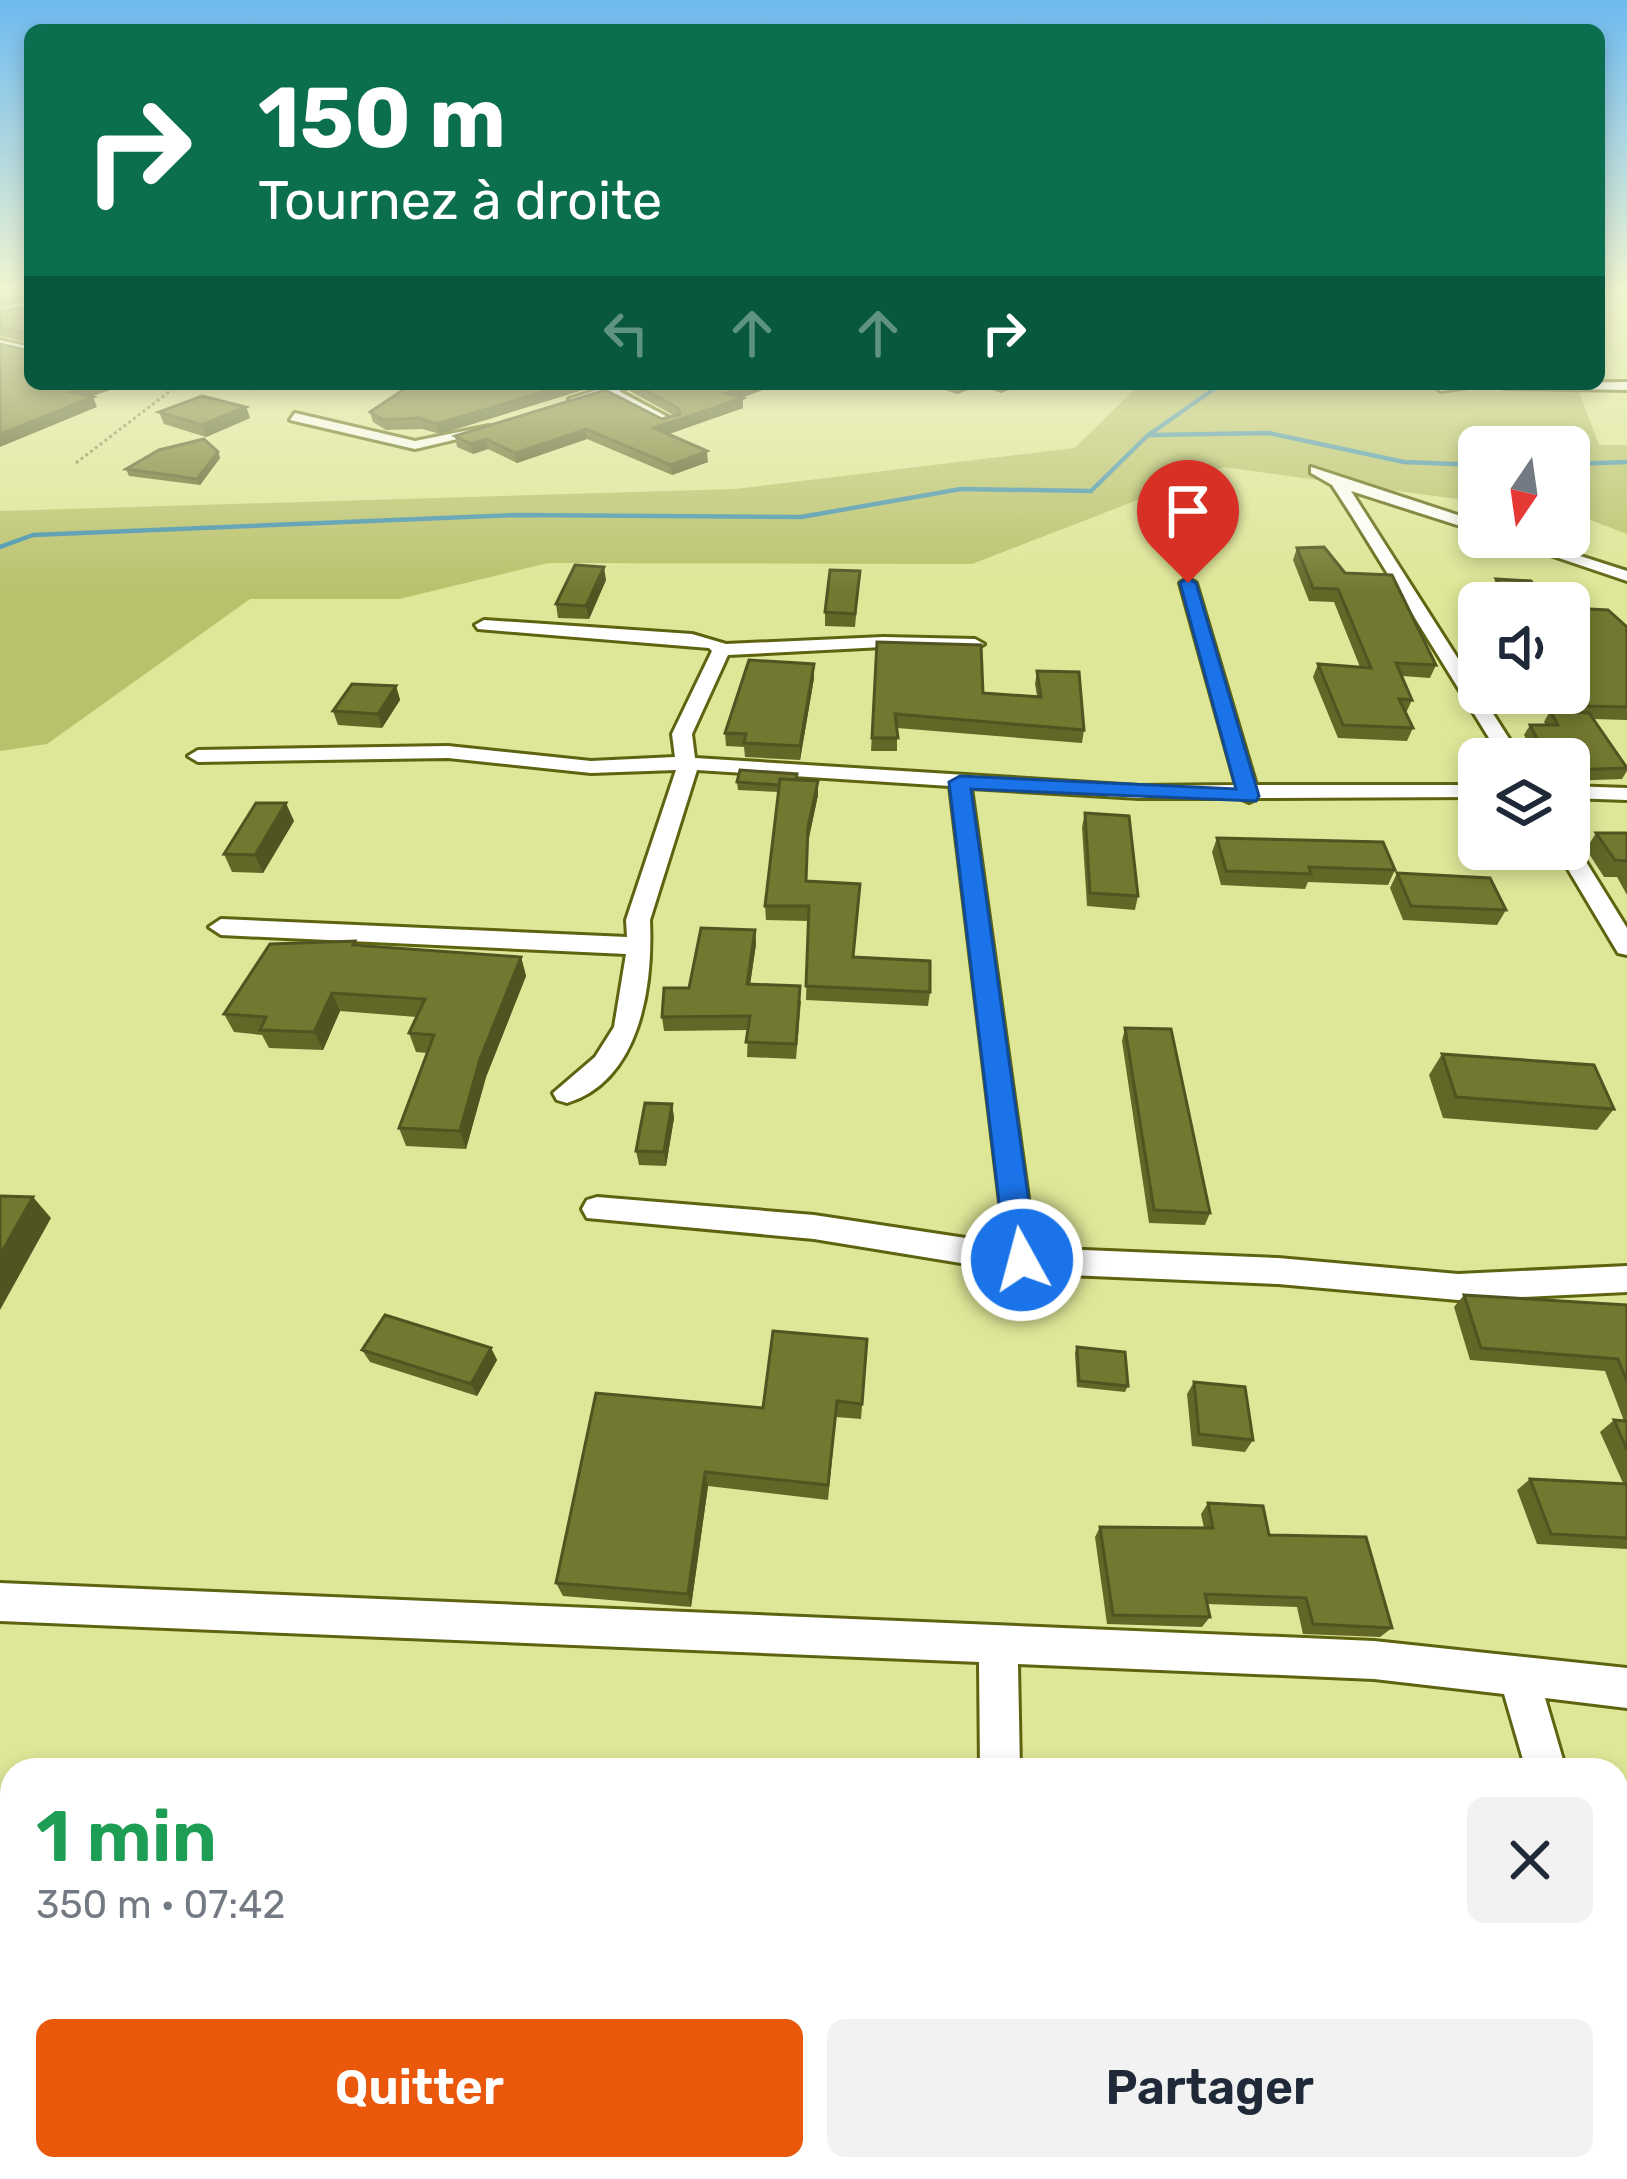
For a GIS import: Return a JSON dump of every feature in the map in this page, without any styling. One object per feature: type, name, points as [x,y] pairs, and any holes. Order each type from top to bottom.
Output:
[{"type":"street","points":[[562,404],[612,390]]},
{"type":"street","points":[[609,391],[670,422]]},
{"type":"street","points":[[295,417],[415,445],[440,443],[508,423]]},
{"type":"street","points":[[1316,470],[1337,482],[1458,520]]},
{"type":"street","points":[[1337,482],[1387,551],[1446,658],[1498,738]]},
{"type":"street","points":[[1570,558],[1619,574],[1627,592]]},
{"type":"street","points":[[1188,583],[1249,796]]},
{"type":"street","points":[[484,625],[692,639],[722,650],[883,642],[975,644]]},
{"type":"street","points":[[567,1093],[618,1047],[627,1028],[639,946],[638,920],[687,776],[682,734],[722,650]]},
{"type":"street","points":[[198,756],[448,752],[613,769],[685,764],[1249,796],[1458,791]]},
{"type":"street","points":[[960,782],[1022,1260]]},
{"type":"street","points":[[1590,793],[1627,794]]},
{"type":"street","points":[[1580,870],[1627,947]]},
{"type":"street","points":[[221,927],[639,946]]},
{"type":"street","points":[[597,1209],[814,1226],[1022,1260],[1278,1271],[1458,1287],[1627,1279]]},
{"type":"street","points":[[0,1602],[1374,1660],[1627,1688]]},
{"type":"street","points":[[998,1642],[1000,1758]]},
{"type":"street","points":[[1517,1676],[1542,1758]]},
{"type":"path","points":[[76,463],[171,390]]},
{"type":"green space","points":[[1134,390],[1578,390],[1599,445],[1627,445],[1627,534],[1590,520],[1590,426],[1458,426],[1458,499],[1223,467],[972,564],[548,563],[399,599],[250,599],[47,744],[0,751],[0,511],[735,489],[1075,448]]},
{"type":"building","points":[[0,390],[78,390],[72,392],[93,397],[0,434]]},
{"type":"building","points":[[403,390],[549,390],[437,424],[419,418],[383,420],[370,412]]},
{"type":"building","points":[[605,390],[662,419],[680,414],[678,408],[645,390],[734,390],[726,393],[743,398],[654,428],[707,451],[671,465],[586,429],[515,453],[486,439],[471,444],[455,436]]},
{"type":"building","points":[[202,396],[246,407],[202,425],[159,412]]},
{"type":"building","points":[[204,439],[218,452],[197,479],[126,469],[159,450]]},
{"type":"building","points":[[1324,547],[1345,573],[1392,575],[1436,665],[1396,663],[1412,700],[1399,699],[1413,728],[1343,725],[1318,664],[1371,668],[1338,589],[1313,588],[1297,548]]},
{"type":"building","points":[[575,565],[604,567],[586,606],[556,604]]},
{"type":"building","points":[[830,570],[860,571],[855,614],[825,612]]},
{"type":"building","points":[[1590,609],[1608,610],[1627,627],[1627,707],[1590,706]]},
{"type":"building","points":[[877,642],[981,645],[983,693],[1041,697],[1037,671],[1079,672],[1084,730],[895,714],[898,738],[872,738]]},
{"type":"building","points":[[749,660],[814,664],[800,746],[744,743],[746,734],[725,733]]},
{"type":"building","points":[[352,684],[396,686],[378,714],[333,711]]},
{"type":"building","points":[[1552,714],[1590,714],[1627,768],[1590,769],[1590,738],[1537,738],[1530,725],[1558,725]]},
{"type":"building","points":[[740,770],[797,774],[796,780],[780,779],[779,785],[737,782]]},
{"type":"building","points":[[780,779],[818,781],[808,827],[806,881],[860,884],[853,957],[930,961],[930,992],[806,986],[809,906],[765,906]]},
{"type":"building","points":[[256,803],[286,803],[255,855],[224,854]]},
{"type":"building","points":[[1085,813],[1129,816],[1138,896],[1090,893]]},
{"type":"building","points":[[1596,833],[1627,833],[1627,861],[1615,860]]},
{"type":"building","points":[[1217,838],[1383,842],[1395,870],[1226,871]]},
{"type":"building","points":[[1397,873],[1490,878],[1506,910],[1411,906]]},
{"type":"building","points":[[701,928],[755,930],[747,984],[800,986],[796,1044],[746,1042],[750,1016],[662,1017],[664,988],[689,988]]},
{"type":"building","points":[[355,941],[353,945],[521,957],[480,1059],[460,1131],[399,1128],[434,1035],[409,1033],[425,999],[332,993],[314,1032],[260,1030],[266,1017],[224,1014],[270,944]]},
{"type":"building","points":[[1125,1028],[1171,1029],[1210,1213],[1154,1210]]},
{"type":"building","points":[[1442,1054],[1594,1065],[1614,1109],[1456,1097]]},
{"type":"building","points":[[645,1103],[672,1104],[664,1152],[636,1151]]},
{"type":"building","points":[[0,1196],[33,1197],[0,1255]]},
{"type":"building","points":[[1464,1295],[1627,1305],[1627,1382],[1618,1359],[1481,1348]]},
{"type":"building","points":[[385,1315],[491,1348],[471,1384],[362,1350]]},
{"type":"building","points":[[773,1331],[867,1339],[862,1404],[837,1401],[828,1485],[705,1472],[688,1594],[556,1583],[596,1393],[763,1408]]},
{"type":"building","points":[[1077,1347],[1125,1352],[1128,1386],[1079,1381]]},
{"type":"building","points":[[1194,1382],[1245,1387],[1253,1440],[1199,1434]]},
{"type":"building","points":[[1614,1420],[1627,1421],[1627,1450]]},
{"type":"building","points":[[1530,1479],[1627,1484],[1627,1538],[1551,1534]]},
{"type":"building","points":[[1208,1503],[1263,1506],[1269,1535],[1366,1537],[1392,1628],[1313,1624],[1306,1598],[1205,1594],[1210,1617],[1113,1615],[1100,1527],[1213,1528]]},
{"type":"waterway","points":[[0,547],[33,535],[517,515],[801,517],[961,489],[1091,491],[1147,436],[1212,390]]},
{"type":"waterway","points":[[1152,435],[1269,433],[1404,462],[1458,464]]},
{"type":"waterway","points":[[1590,463],[1627,462]]},
{"type":"route","points":[[1022,1260],[960,782],[1249,796],[1188,583]]}]
